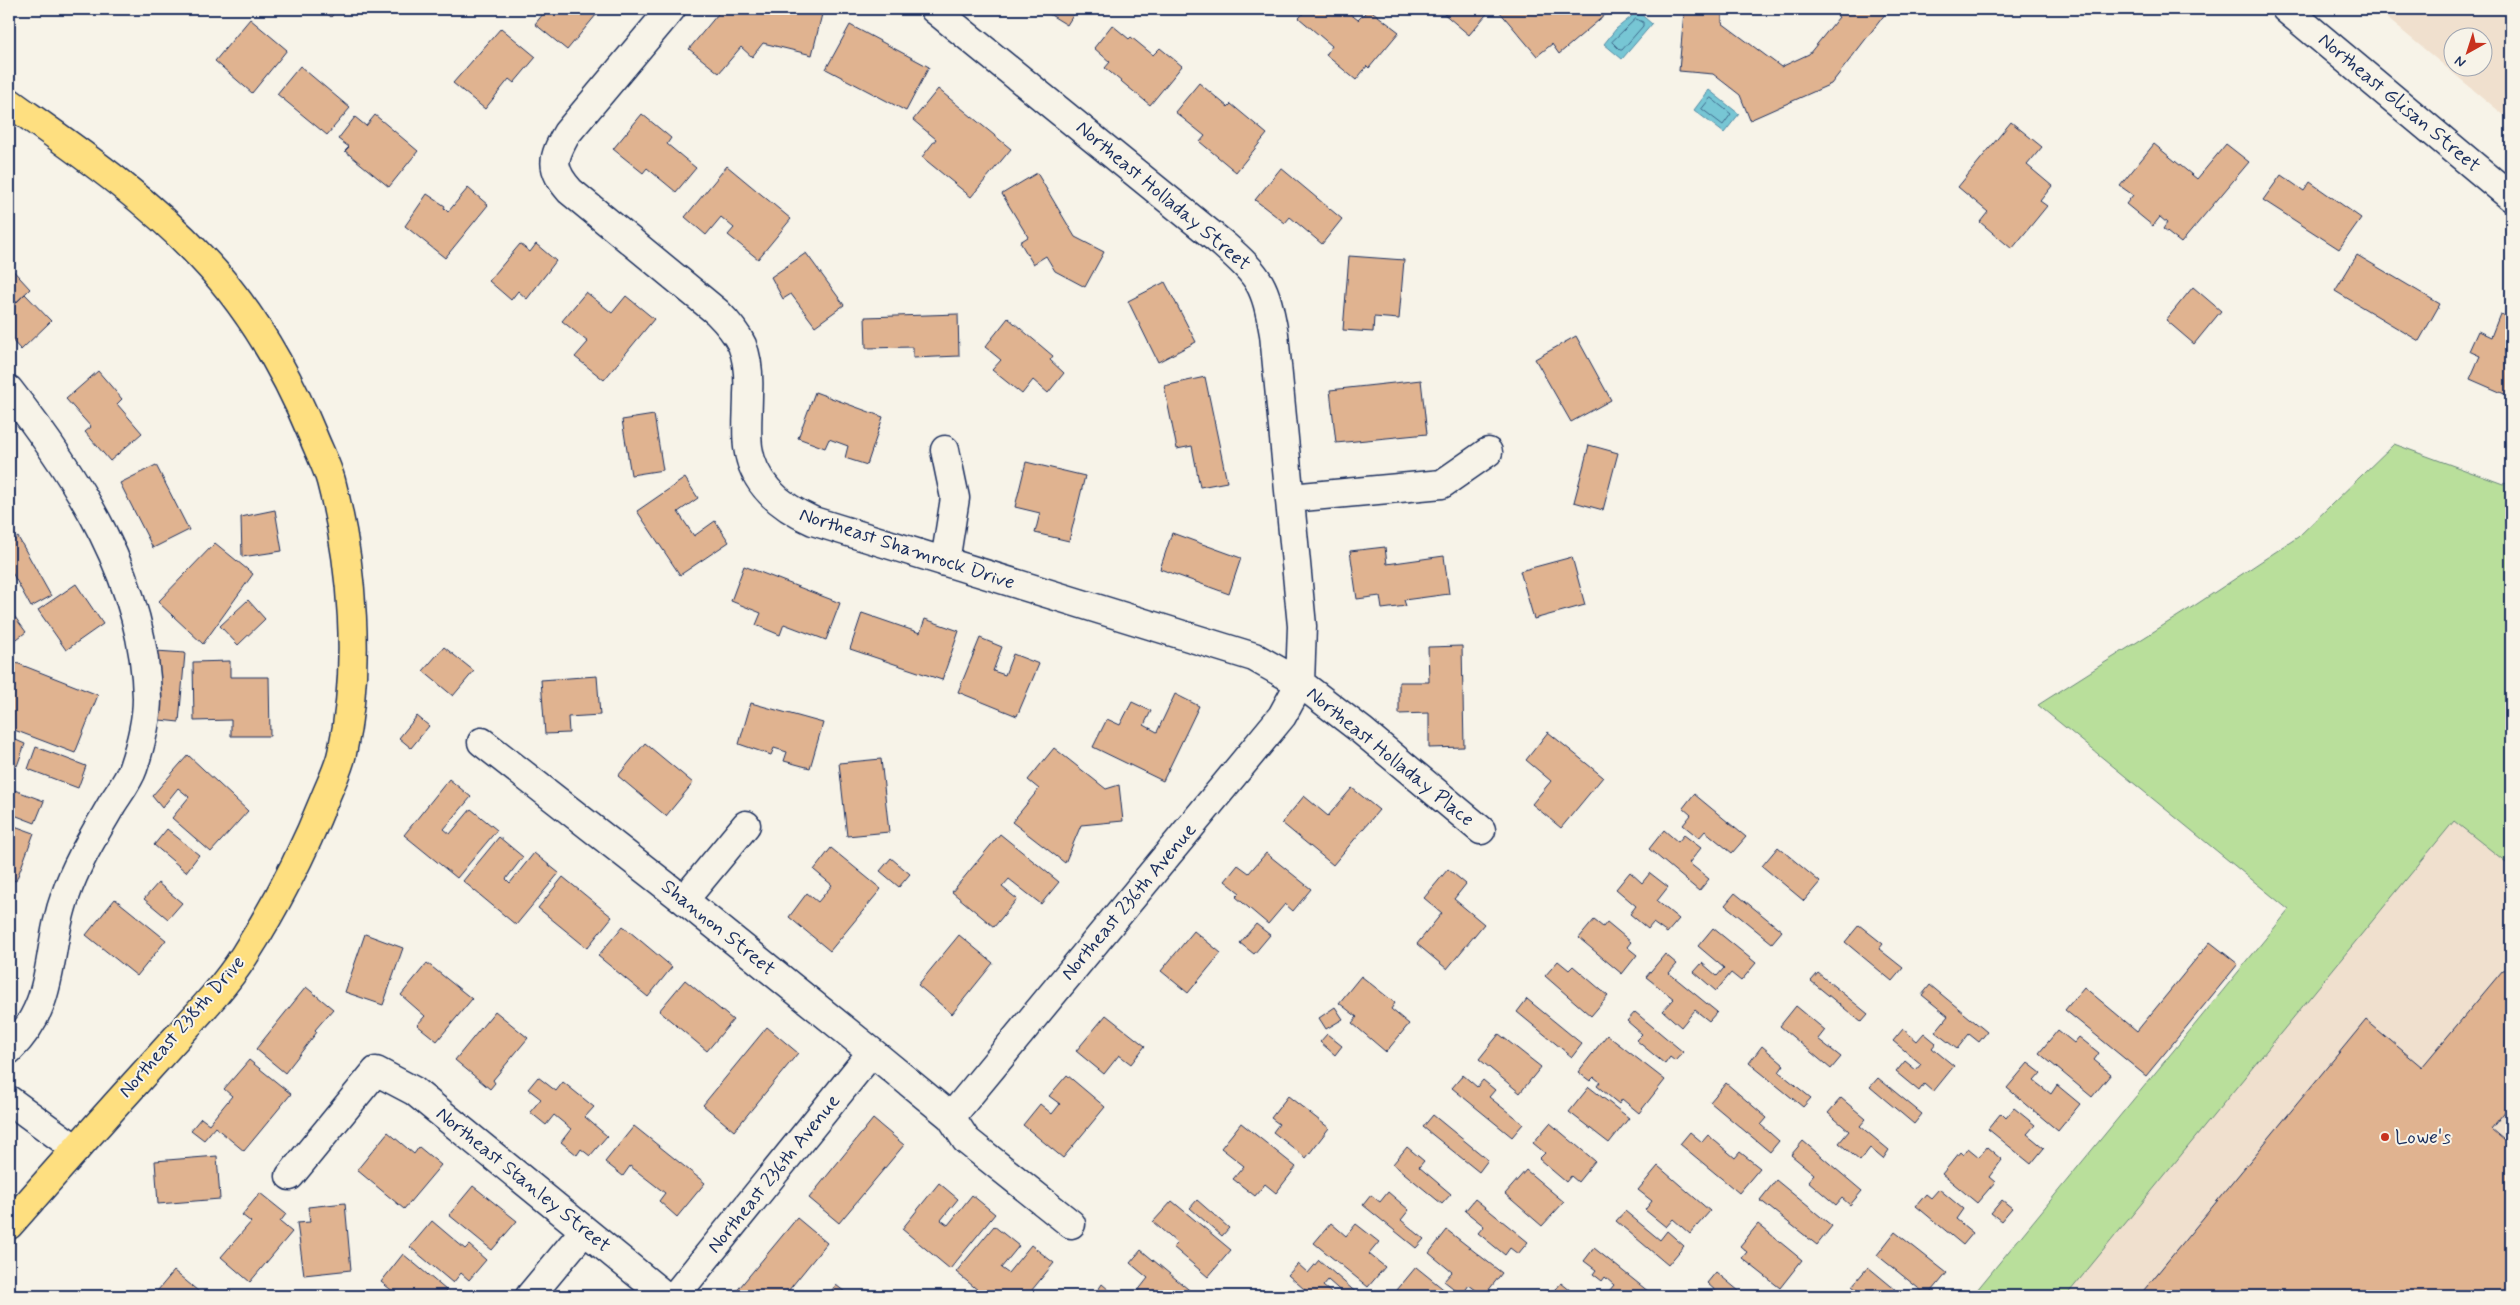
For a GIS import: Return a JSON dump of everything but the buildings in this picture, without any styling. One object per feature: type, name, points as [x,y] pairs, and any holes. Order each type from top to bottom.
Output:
[{"type":"highway","name":"Northeast 238th Drive","points":[[9,102],[111,175],[160,216],[203,258],[238,302],[274,354],[304,415],[330,479],[347,569],[352,636],[350,702],[341,756],[315,823],[290,876],[242,960],[209,1000],[9,1225]]},
{"type":"street","name":"Northeast Shamrock Drive","points":[[671,9],[567,134],[558,149],[554,167],[570,191],[717,312],[734,329],[743,346],[749,374],[748,448],[755,471],[764,487],[790,511],[813,521],[1254,657],[1300,683]]},
{"type":"street","name":"Northeast Holladay Street","points":[[934,9],[1253,271],[1267,296],[1274,334],[1302,626],[1300,683]]},
{"type":"street","name":"Northeast Glisan Street","points":[[2286,9],[2511,197]]},
{"type":"street","points":[[9,390],[76,482],[99,525],[124,583],[144,656],[147,700],[141,736],[132,770],[76,866],[62,904],[45,994],[33,1020],[9,1050]]},
{"type":"street","points":[[945,450],[955,498],[945,562]]},
{"type":"street","points":[[1291,498],[1442,484],[1488,452]]},
{"type":"street","name":"Northeast Holladay Place","points":[[1300,683],[1361,730],[1481,830]]},
{"type":"street","name":"Northeast 236th Avenue","points":[[951,1117],[1282,716],[1300,683]]},
{"type":"street","name":"Shannon Street","points":[[482,742],[684,900],[872,1052],[951,1117],[966,1140],[1071,1224]]},
{"type":"street","points":[[684,900],[746,825]]},
{"type":"street","name":"Northeast 236th Avenue","points":[[675,1296],[872,1052]]},
{"type":"street","name":"Northeast Stanley Street","points":[[290,1176],[376,1071],[414,1090],[664,1296]]},
{"type":"street","points":[[9,1100],[76,1149]]},
{"type":"street","points":[[530,1296],[584,1231]]},
{"type":"shaded area","points":[[2376,9],[2511,9],[2511,121],[2459,78],[2492,78],[2492,28],[2442,28],[2442,64]]},
{"type":"shaded area","points":[[2511,644],[2511,1296],[1972,1296]]},
{"type":"green space","points":[[2394,444],[2503,484],[2511,482],[2511,866],[2454,821],[2066,1296],[1972,1296],[2289,910],[2038,705],[2298,537]]},
{"type":"water","points":[[1633,10],[1636,10],[1652,24],[1622,59],[1604,44],[1616,29],[1631,17]]},
{"type":"water","points":[[1709,90],[1739,114],[1724,133],[1694,110]]},
{"type":"place","name":"Lowe's","points":[[2385,1137]]}]
